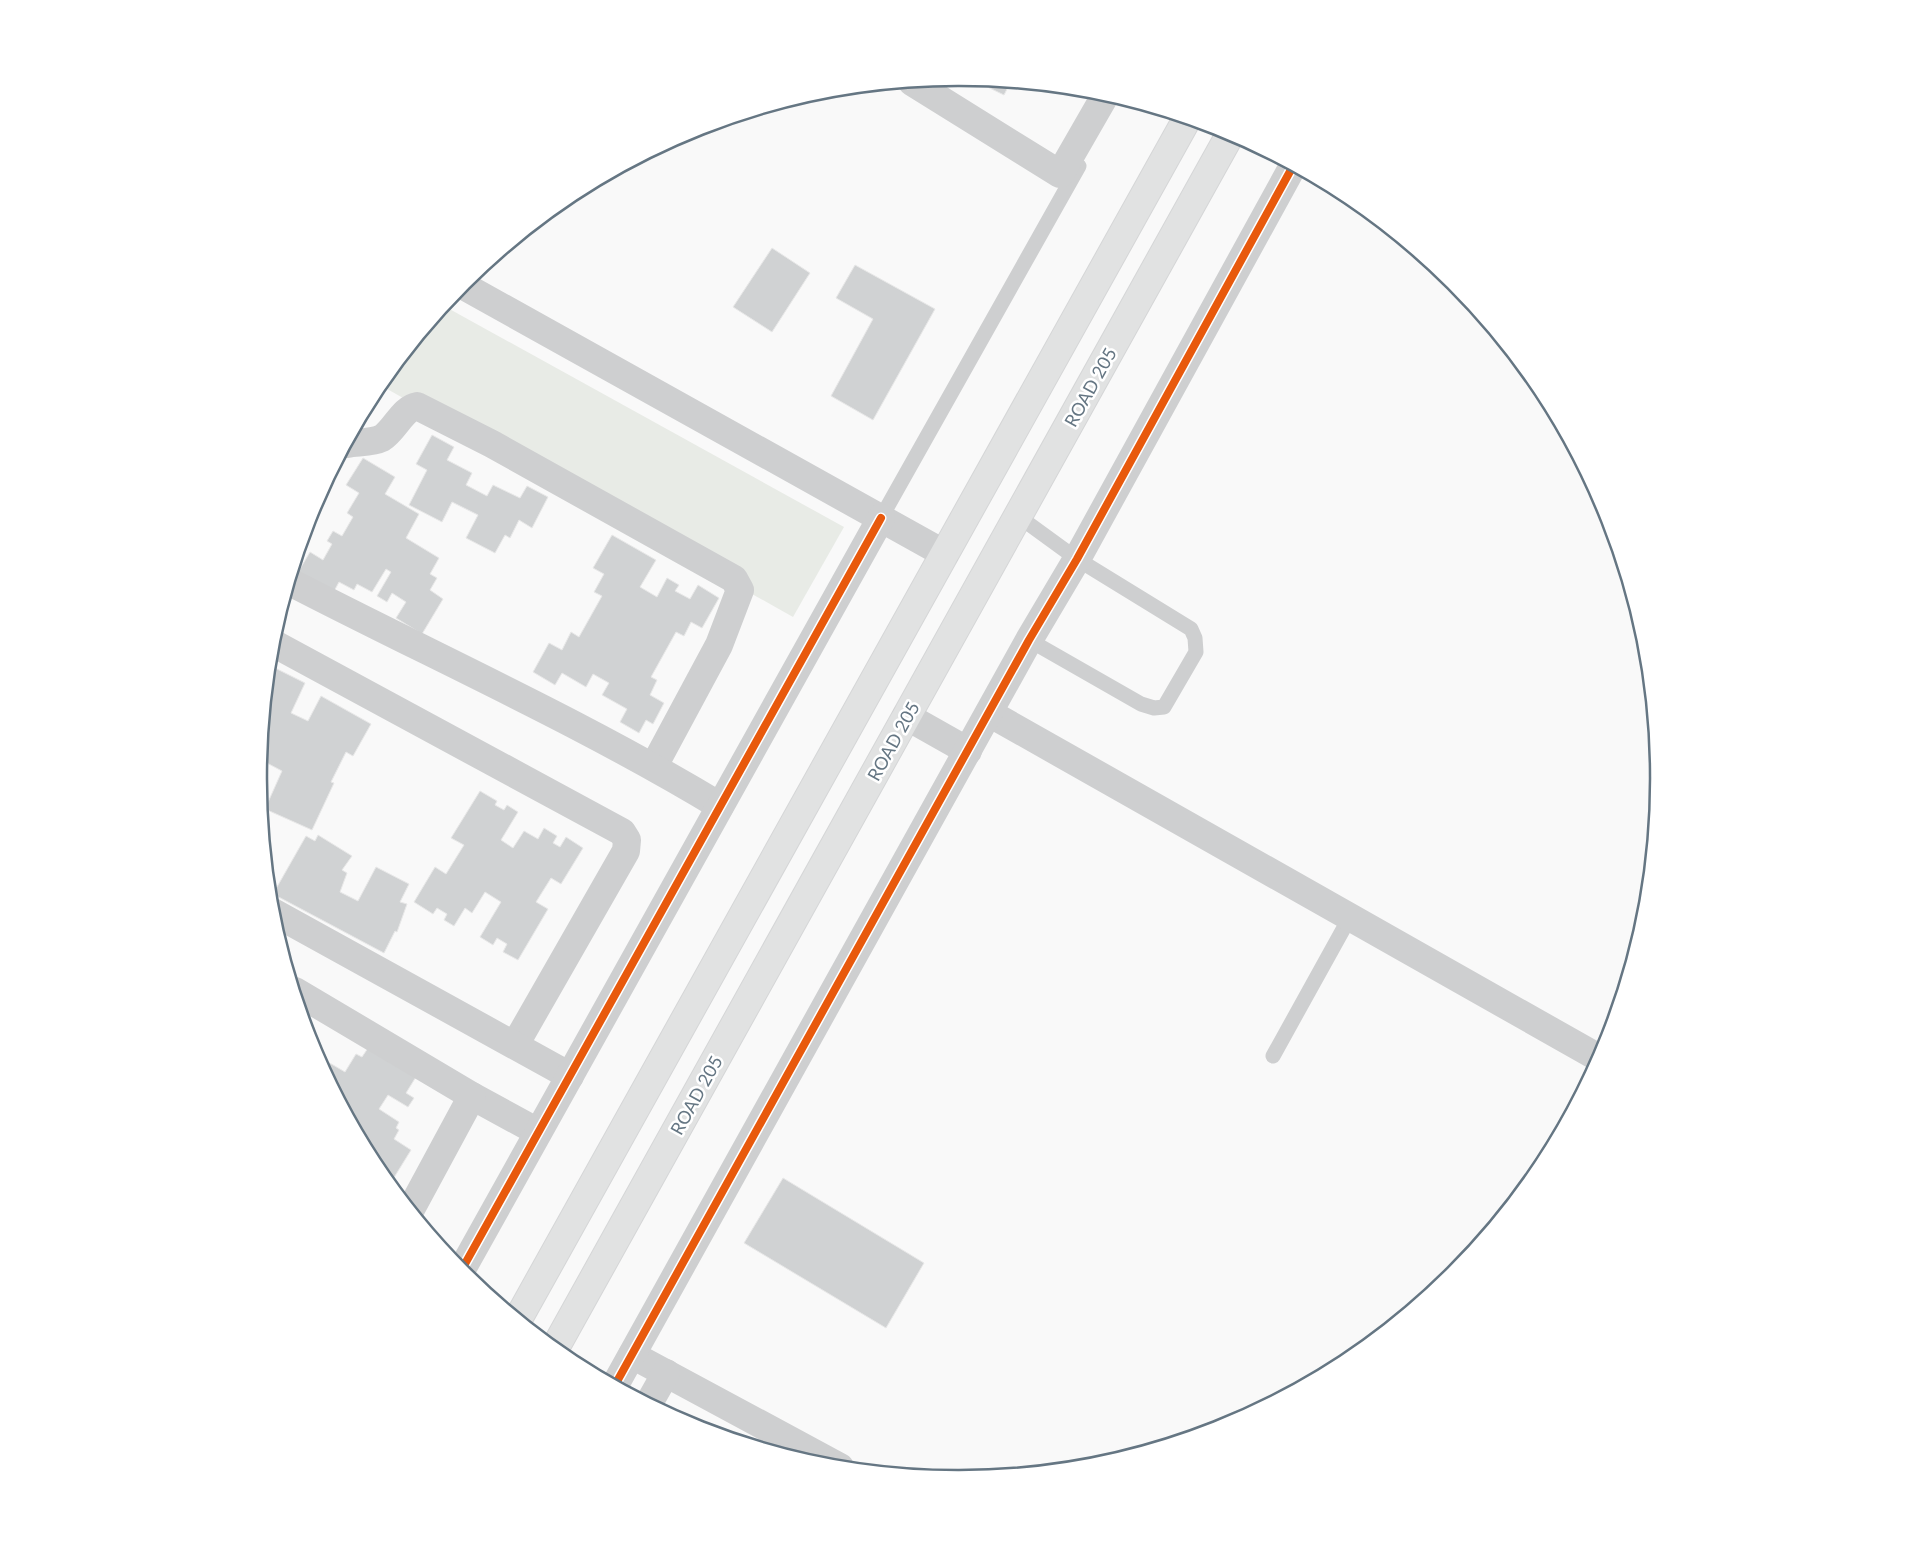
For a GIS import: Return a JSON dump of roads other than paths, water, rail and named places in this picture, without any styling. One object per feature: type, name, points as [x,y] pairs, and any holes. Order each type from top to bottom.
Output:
[{"type":"main road","points":[[521,1314],[1185,124]]},
{"type":"main road","name":"ROAD 205","points":[[558,1341],[1227,141]]},
{"type":"street","points":[[921,88],[1060,174],[1107,105]]},
{"type":"street","points":[[618,1380],[1290,172]]},
{"type":"street","points":[[469,289],[945,554]]},
{"type":"street","points":[[353,443],[382,438],[410,409],[417,406],[492,444],[734,579],[740,590],[718,645],[654,766]]},
{"type":"street","points":[[465,1263],[881,518]]},
{"type":"street","points":[[294,584],[654,766],[720,806]]},
{"type":"street","points":[[279,647],[622,832],[627,840],[626,851],[515,1045]]},
{"type":"street","points":[[989,713],[1593,1054]]},
{"type":"street","points":[[906,716],[968,751]]},
{"type":"street","points":[[281,916],[570,1076]]},
{"type":"street","points":[[301,995],[472,1096],[538,1132]]},
{"type":"street","points":[[414,1204],[472,1096]]},
{"type":"street","points":[[632,1355],[817,1454]]},
{"type":"street","points":[[652,1398],[666,1373]]},
{"type":"lane","points":[[881,518],[1107,105]]},
{"type":"lane","points":[[1018,516],[1076,559],[1191,629],[1195,638],[1196,652],[1164,707],[1154,708],[1141,704],[1029,640]]},
{"type":"lane","points":[[1273,1056],[1350,917]]}]
